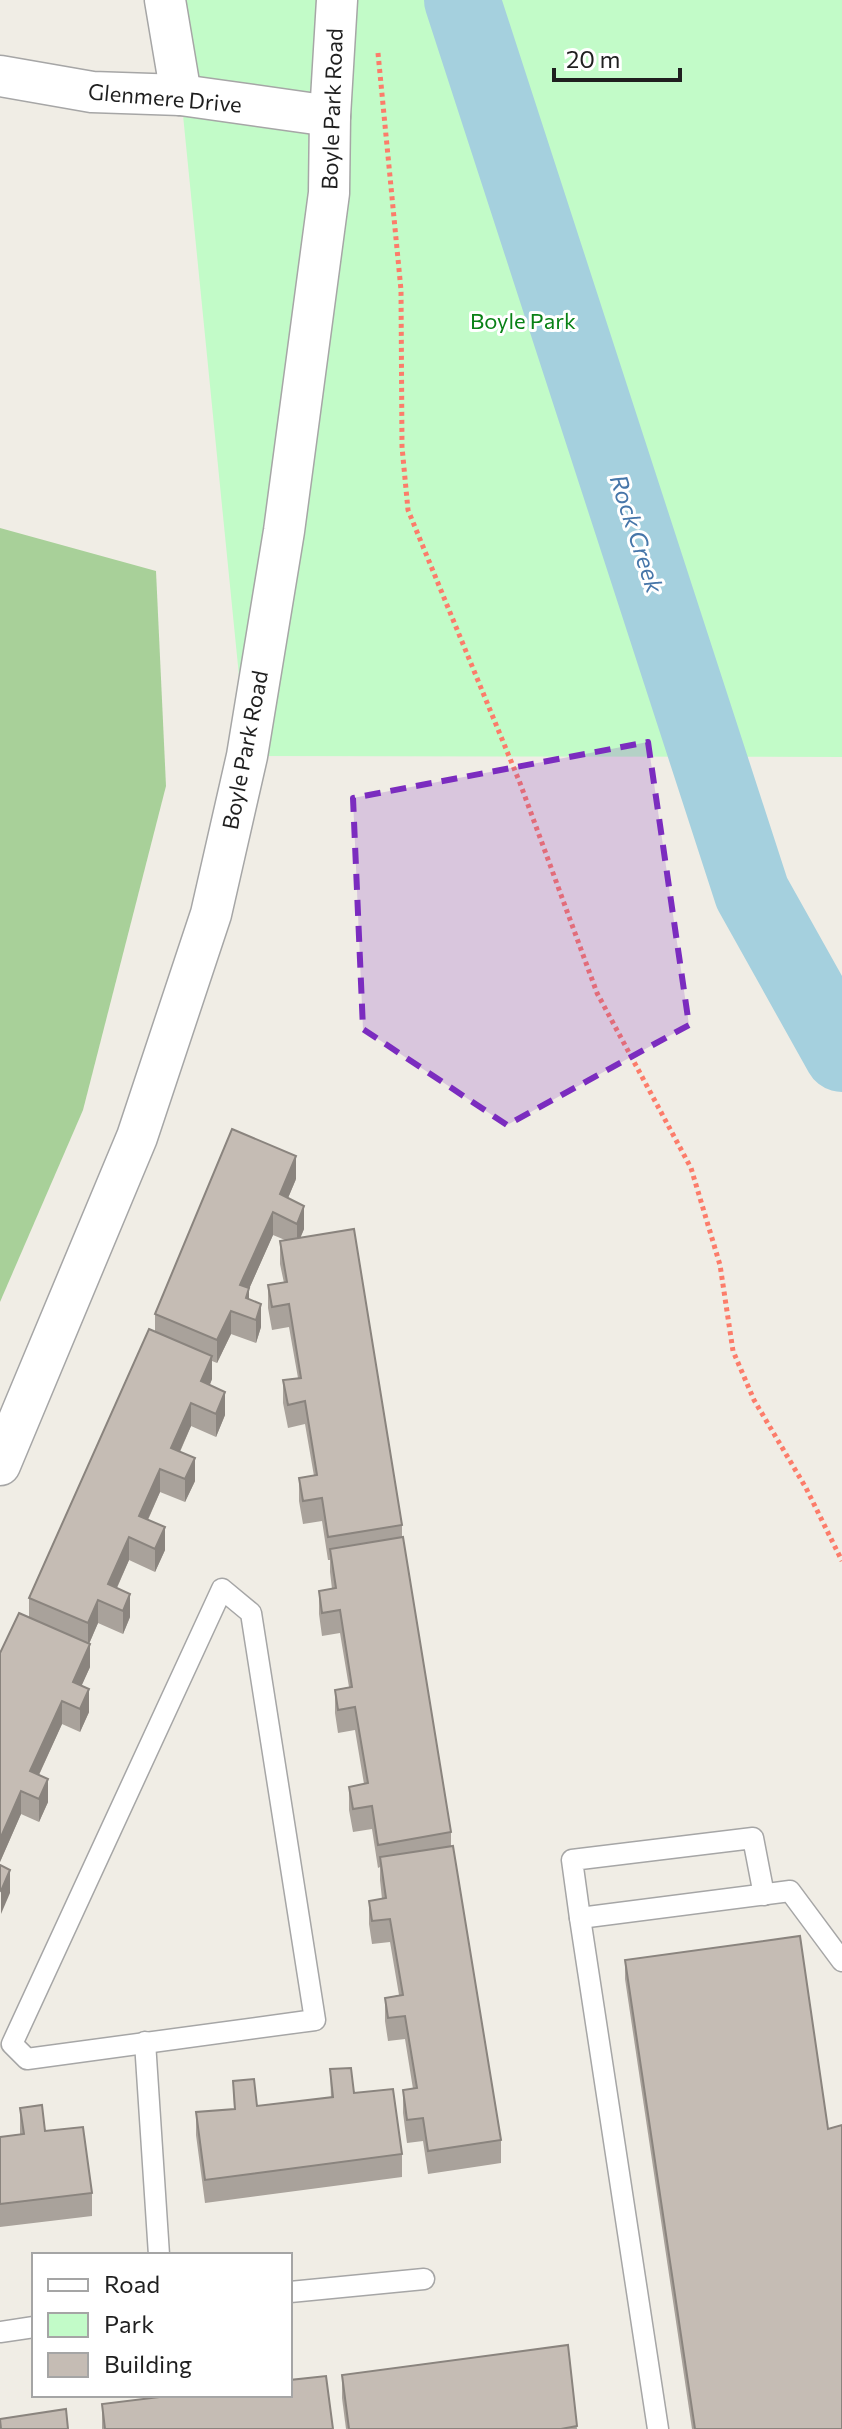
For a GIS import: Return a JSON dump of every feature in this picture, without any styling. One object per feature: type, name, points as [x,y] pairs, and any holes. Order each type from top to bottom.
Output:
[{"type":"street","points":[[165,0],[181,95]]},
{"type":"street","name":"Boyle Park Road","points":[[0,1465],[137,1137],[211,914],[247,756],[284,531],[329,193],[337,0]]},
{"type":"street","name":"Glenmere Drive","points":[[0,76],[92,92],[181,95],[330,116]]},
{"type":"lane","points":[[222,1589],[251,1613],[315,2020],[145,2042],[27,2059],[12,2044],[222,1589]]},
{"type":"lane","points":[[658,2429],[572,1860],[753,1838],[764,1895]]},
{"type":"lane","points":[[580,1918],[790,1891],[842,1961]]},
{"type":"lane","points":[[145,2042],[159,2253]]},
{"type":"lane","points":[[292,2292],[424,2279]]},
{"type":"lane","points":[[0,2332],[32,2327]]},
{"type":"path","points":[[378,45],[401,290],[402,447],[408,510],[520,783],[597,993],[691,1168],[720,1265],[733,1351],[754,1400],[806,1488],[842,1561]]},
{"type":"highlighted area","points":[[648,742],[689,1025],[507,1125],[363,1029],[353,798]]},
{"type":"green space","name":"Boyle Park","points":[[166,0],[842,0],[842,757],[247,756],[181,95]]},
{"type":"green space","points":[[0,528],[156,571],[166,786],[83,1110],[0,1302]]},
{"type":"building","points":[[232,1129],[296,1156],[280,1194],[304,1206],[297,1224],[273,1212],[240,1285],[249,1288],[246,1298],[261,1304],[256,1320],[231,1311],[217,1340],[155,1314]]},
{"type":"building","points":[[354,1229],[402,1525],[328,1537],[322,1498],[303,1501],[299,1478],[317,1475],[305,1401],[288,1405],[283,1380],[301,1378],[289,1304],[272,1307],[268,1285],[287,1282],[280,1241]]},
{"type":"building","points":[[149,1329],[212,1356],[201,1381],[225,1392],[216,1414],[191,1403],[171,1448],[195,1458],[185,1479],[160,1469],[139,1516],[165,1527],[155,1549],[129,1537],[108,1584],[130,1594],[123,1611],[98,1600],[88,1623],[29,1598]]},
{"type":"building","points":[[403,1537],[451,1832],[378,1845],[372,1806],[353,1809],[349,1787],[368,1783],[355,1707],[338,1710],[335,1690],[352,1687],[340,1610],[322,1613],[319,1591],[336,1588],[330,1549]]},
{"type":"building","points":[[19,1613],[90,1644],[73,1682],[89,1689],[80,1709],[62,1701],[30,1771],[48,1779],[39,1799],[21,1791],[0,1839],[0,1653]]},
{"type":"building","points":[[453,1846],[501,2140],[428,2151],[423,2118],[407,2120],[403,2090],[417,2088],[405,2016],[388,2018],[385,1998],[403,1995],[390,1919],[372,1921],[369,1901],[386,1898],[380,1857]]},
{"type":"building","points":[[0,1865],[10,1870],[1,1891],[0,1890]]},
{"type":"building","points":[[800,1936],[828,2129],[842,2125],[842,2429],[695,2429],[625,1960]]},
{"type":"building","points":[[351,2068],[354,2093],[393,2089],[402,2154],[205,2180],[196,2112],[235,2109],[233,2081],[254,2079],[257,2106],[333,2097],[330,2069]]},
{"type":"building","points":[[42,2105],[45,2131],[83,2127],[92,2193],[0,2204],[0,2137],[24,2134],[20,2108]]},
{"type":"building","points":[[568,2345],[577,2426],[561,2429],[349,2429],[342,2375]]},
{"type":"building","points":[[326,2376],[333,2429],[105,2429],[102,2404],[160,2397],[292,2397],[292,2380]]},
{"type":"building","points":[[66,2409],[68,2429],[1,2429],[0,2419]]},
{"type":"waterway","name":"Rock Creek","points":[[462,0],[752,893],[842,1054]]}]
